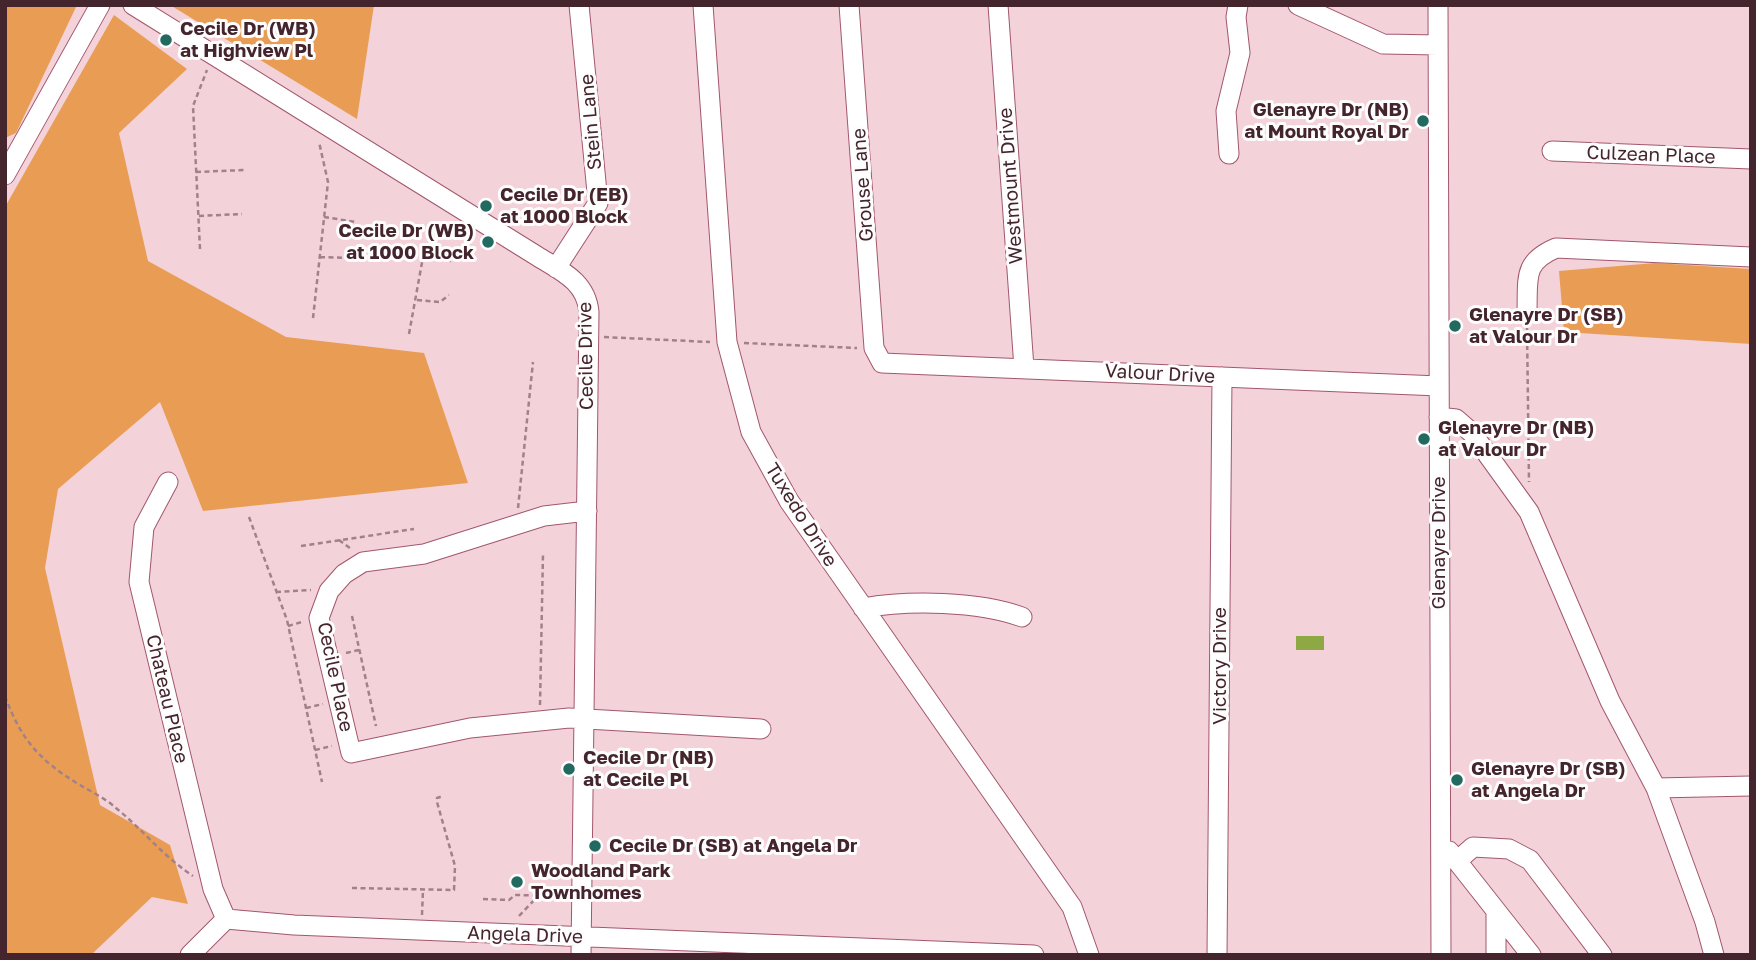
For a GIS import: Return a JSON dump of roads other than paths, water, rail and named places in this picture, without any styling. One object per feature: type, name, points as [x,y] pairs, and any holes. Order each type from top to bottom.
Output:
[{"type":"street","points":[[5,175],[100,5]]},
{"type":"street","name":"Cecile Drive","points":[[133,5],[575,280],[585,293],[589,312],[589,336],[581,946]]},
{"type":"street","name":"Stein Lane","points":[[556,268],[598,203],[579,5]]},
{"type":"street","name":"Tuxedo Drive","points":[[703,5],[727,342],[751,432],[789,500],[1072,907],[1089,955]]},
{"type":"street","name":"Grouse Lane","points":[[849,5],[878,355]]},
{"type":"street","name":"Westmount Drive","points":[[998,5],[1024,368]]},
{"type":"street","points":[[1229,154],[1226,111],[1240,53],[1236,17],[1238,5]]},
{"type":"street","points":[[1298,5],[1383,44],[1438,45]]},
{"type":"street","name":"Glenayre Drive","points":[[1438,5],[1441,955]]},
{"type":"street","name":"Culzean Place","points":[[1552,151],[1751,159]]},
{"type":"street","points":[[1527,310],[1528,274],[1533,261],[1556,248],[1751,257]]},
{"type":"street","name":"Valour Drive","points":[[878,355],[1024,368],[1439,386]]},
{"type":"street","name":"Victory Drive","points":[[1217,955],[1222,377]]},
{"type":"street","points":[[1439,417],[1456,418],[1472,433],[1529,512],[1610,701],[1656,788],[1705,922],[1714,955]]},
{"type":"street","name":"Chateau Place","points":[[168,482],[144,527],[139,582],[212,889],[226,919]]},
{"type":"street","name":"Cecile Place","points":[[587,511],[544,516],[424,554],[363,562],[344,574],[329,591],[319,618],[351,753],[470,728],[582,719],[761,729]]},
{"type":"street","points":[[863,608],[889,604],[997,608],[1022,617]]},
{"type":"street","points":[[1656,788],[1751,786]]},
{"type":"street","points":[[1441,841],[1531,955]]},
{"type":"street","points":[[1457,861],[1473,847],[1509,849],[1530,860],[1602,955]]},
{"type":"street","points":[[1496,911],[1496,955]]},
{"type":"street","points":[[190,955],[226,919]]},
{"type":"street","name":"Angela Drive","points":[[226,919],[581,946],[1034,955]]},
{"type":"place","name":"Cecile Dr (WB) at Highview Pl","points":[[166,40]]},
{"type":"place","name":"Glenayre Dr (NB) at Mount Royal Dr","points":[[1423,121]]},
{"type":"place","name":"Cecile Dr (EB) at 1000 Block","points":[[486,206]]},
{"type":"place","name":"Cecile Dr (WB) at 1000 Block","points":[[488,242]]},
{"type":"place","name":"Glenayre Dr (SB) at Valour Dr","points":[[1455,326]]},
{"type":"place","name":"Glenayre Dr (NB) at Valour Dr","points":[[1424,439]]},
{"type":"place","name":"Cecile Dr (NB) at Cecile Pl","points":[[569,769]]},
{"type":"place","name":"Glenayre Dr (SB) at Angela Dr","points":[[1457,780]]},
{"type":"place","name":"Cecile Dr (SB) at Angela Dr","points":[[595,846]]},
{"type":"place","name":"Woodland Park Townhomes","points":[[517,882]]}]
